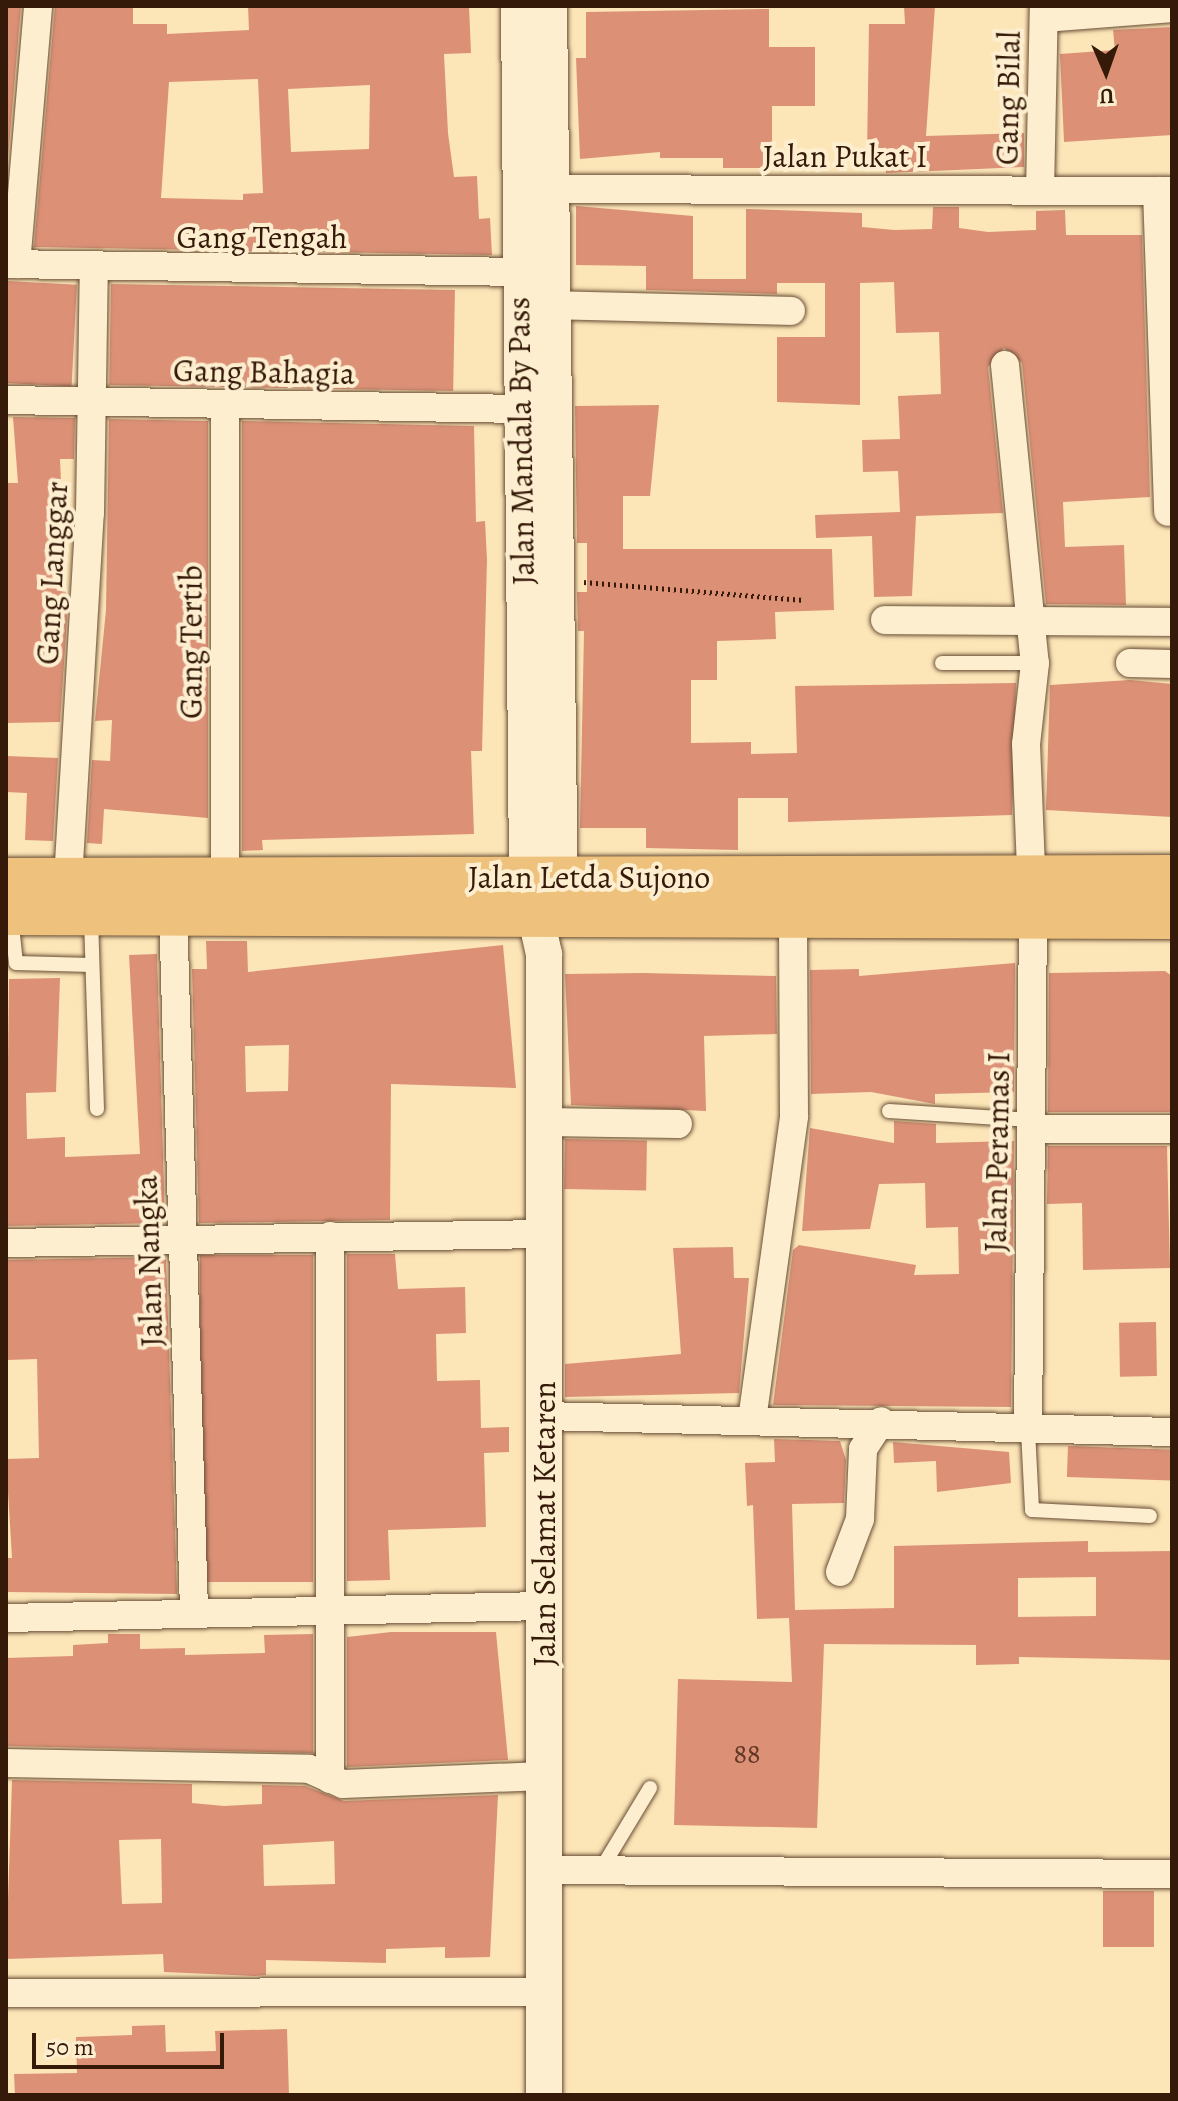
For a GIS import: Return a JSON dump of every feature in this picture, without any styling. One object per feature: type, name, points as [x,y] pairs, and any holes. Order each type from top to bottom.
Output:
[{"type":"highway","name":"Jalan Letda Sujono","points":[[8,902],[225,878],[544,907],[793,915],[1032,895],[1172,877]]},
{"type":"highway","name":"Jalan Letda Sujono","points":[[79,896],[173,911],[544,907],[1032,895],[1172,917]]},
{"type":"street","points":[[11,264],[38,6]]},
{"type":"street","name":"Jalan Mandala By Pass","points":[[519,6],[533,189],[551,305],[555,580],[544,907]]},
{"type":"street","name":"Jalan Mandala By Pass","points":[[544,907],[521,409],[519,272],[533,189],[549,6]]},
{"type":"street","points":[[1044,12],[1172,8]]},
{"type":"street","name":"Gang Bilal","points":[[1040,191],[1044,12]]},
{"type":"street","name":"Jalan Pukat I","points":[[533,189],[1164,191]]},
{"type":"street","points":[[1164,191],[1168,512]]},
{"type":"street","name":"Gang Tengah","points":[[11,264],[94,270],[519,272]]},
{"type":"street","name":"Gang Langgar","points":[[79,896],[94,405],[94,270]]},
{"type":"street","points":[[551,305],[791,311]]},
{"type":"street","name":"Jalan Peramas I","points":[[1005,365],[1035,663],[1026,744],[1032,895],[1028,1430]]},
{"type":"street","name":"Gang Bahagia","points":[[6,400],[94,405],[521,409]]},
{"type":"street","name":"Gang Tertib","points":[[225,406],[225,878]]},
{"type":"street","points":[[885,620],[1172,622]]},
{"type":"street","points":[[1130,663],[1172,664]]},
{"type":"street","name":"Jalan Selamat Ketaren","points":[[544,907],[544,2095]]},
{"type":"street","name":"Jalan Nangka","points":[[173,911],[194,1609]]},
{"type":"street","points":[[752,1420],[794,1116],[793,915]]},
{"type":"street","points":[[545,1122],[678,1124]]},
{"type":"street","points":[[1031,1124],[1172,1129]]},
{"type":"street","points":[[6,1243],[183,1243],[330,1236],[545,1234]]},
{"type":"street","points":[[330,1236],[333,1608],[330,1779]]},
{"type":"street","points":[[544,1416],[881,1421],[1028,1430],[1172,1432]]},
{"type":"street","points":[[840,1572],[860,1519],[863,1449],[881,1421]]},
{"type":"street","points":[[6,1618],[194,1609],[544,1606]]},
{"type":"street","points":[[6,1763],[309,1769],[330,1779],[544,1776]]},
{"type":"street","points":[[544,1870],[1172,1874]]},
{"type":"street","points":[[6,1993],[544,1992]]},
{"type":"lane","points":[[942,663],[1035,663]]},
{"type":"lane","points":[[79,896],[92,965],[97,1109]]},
{"type":"lane","points":[[8,902],[16,963],[92,965]]},
{"type":"lane","points":[[889,1111],[1031,1124]]},
{"type":"lane","points":[[1028,1430],[1032,1510],[1150,1516]]},
{"type":"lane","points":[[600,1871],[650,1788]]},
{"type":"path","points":[[555,580],[804,600]]},
{"type":"building","points":[[6,6],[21,6],[6,181]]},
{"type":"building","points":[[55,6],[133,6],[133,24],[167,24],[167,34],[249,30],[248,6],[469,6],[471,53],[444,54],[448,133],[454,177],[477,176],[479,219],[490,218],[492,255],[34,247]],"holes":[[[258,79],[263,193],[243,194],[243,200],[161,198],[169,82]],[[370,85],[369,149],[291,152],[288,89]]]},
{"type":"building","points":[[904,6],[935,6],[926,136],[1024,133],[1024,167],[886,173],[886,155],[867,154],[869,24],[905,24]]},
{"type":"building","points":[[769,9],[769,47],[815,47],[815,106],[772,106],[772,168],[723,168],[723,158],[660,158],[660,152],[580,159],[576,58],[586,58],[586,12]]},
{"type":"building","points":[[1172,27],[1172,135],[1064,142],[1060,54],[1115,50],[1113,30]]},
{"type":"building","points":[[576,206],[693,216],[693,279],[746,279],[746,209],[862,213],[862,227],[894,230],[932,229],[933,207],[959,207],[959,228],[988,232],[1036,230],[1036,211],[1065,210],[1066,235],[1142,235],[1150,497],[1063,502],[1065,547],[1124,545],[1126,605],[1046,604],[1022,363],[1004,348],[988,367],[1003,513],[916,516],[912,596],[874,597],[872,536],[816,538],[815,515],[900,512],[898,471],[863,472],[862,440],[900,439],[898,396],[941,394],[939,332],[896,333],[894,282],[860,283],[860,405],[777,402],[777,337],[825,337],[825,283],[777,283],[777,294],[646,290],[646,266],[576,265]]},
{"type":"building","points":[[6,281],[77,285],[72,387],[6,383]]},
{"type":"building","points":[[111,284],[455,290],[453,391],[109,385]]},
{"type":"building","points":[[659,405],[650,496],[623,496],[623,549],[832,549],[834,610],[775,612],[776,639],[717,641],[717,680],[691,680],[691,743],[751,742],[751,754],[797,753],[795,686],[1016,683],[1012,815],[788,822],[788,798],[738,798],[738,850],[646,848],[646,828],[580,828],[584,631],[578,631],[577,592],[587,592],[587,543],[577,543],[575,406]]},
{"type":"building","points":[[13,417],[75,418],[74,459],[60,459],[67,618],[60,722],[6,723],[8,483],[18,483]]},
{"type":"building","points":[[109,419],[208,421],[208,818],[104,809],[102,844],[87,843],[92,760],[110,761],[112,720],[95,721],[106,610]]},
{"type":"building","points":[[242,421],[474,426],[476,522],[485,521],[487,560],[482,751],[471,751],[474,834],[262,840],[263,850],[242,851]]},
{"type":"building","points":[[1130,680],[1172,684],[1172,817],[1046,810],[1050,685]]},
{"type":"building","points":[[6,756],[58,758],[53,841],[25,840],[27,793],[6,792]]},
{"type":"building","points":[[206,941],[247,941],[248,972],[503,945],[516,1088],[391,1084],[390,1220],[199,1223],[192,969],[207,969]],"holes":[[[289,1045],[288,1091],[246,1092],[245,1046]]]},
{"type":"building","points":[[157,954],[165,1223],[6,1226],[9,979],[60,978],[56,1092],[26,1093],[27,1139],[65,1137],[65,1157],[140,1154],[129,955]]},
{"type":"building","points":[[1015,963],[1014,1092],[935,1094],[935,1104],[871,1092],[811,1094],[810,970],[859,969],[859,976]]},
{"type":"building","points":[[1165,971],[1172,976],[1172,1112],[1048,1112],[1049,973]]},
{"type":"building","points":[[565,974],[776,976],[777,1034],[704,1036],[706,1111],[571,1105]]},
{"type":"building","points":[[894,1121],[936,1124],[936,1143],[1014,1141],[1011,1407],[773,1405],[793,1250],[799,1245],[916,1265],[914,1275],[959,1274],[958,1227],[926,1228],[925,1183],[879,1184],[870,1229],[802,1231],[810,1128],[894,1143]]},
{"type":"building","points":[[565,1139],[647,1140],[646,1190],[564,1189]]},
{"type":"building","points":[[1048,1146],[1167,1146],[1170,1268],[1083,1270],[1082,1203],[1047,1204]]},
{"type":"building","points":[[733,1247],[734,1278],[749,1278],[739,1393],[565,1397],[565,1364],[681,1354],[673,1248]]},
{"type":"building","points":[[347,1254],[395,1254],[398,1289],[465,1287],[466,1333],[436,1334],[437,1381],[480,1380],[481,1428],[509,1427],[509,1452],[484,1453],[486,1527],[388,1530],[390,1580],[347,1581]]},
{"type":"building","points":[[200,1255],[313,1255],[313,1582],[200,1582]]},
{"type":"building","points":[[166,1257],[177,1594],[6,1592],[6,1558],[12,1558],[6,1459],[39,1458],[37,1359],[7,1360],[6,1260]]},
{"type":"building","points":[[1156,1322],[1157,1376],[1120,1377],[1119,1323]]},
{"type":"building","points":[[774,1439],[840,1441],[846,1460],[844,1503],[792,1504],[795,1610],[894,1608],[894,1546],[1088,1541],[1088,1552],[1172,1551],[1172,1660],[1019,1657],[1019,1664],[976,1665],[976,1645],[824,1644],[817,1828],[674,1825],[678,1679],[792,1682],[789,1618],[757,1619],[753,1505],[747,1506],[745,1463],[775,1462]],"holes":[[[1096,1577],[1096,1616],[1018,1617],[1018,1578]]]},
{"type":"building","points":[[893,1442],[1009,1452],[1011,1483],[937,1492],[936,1461],[894,1463]]},
{"type":"building","points":[[1068,1446],[1172,1450],[1171,1481],[1067,1477]]},
{"type":"building","points":[[391,1632],[496,1632],[508,1760],[347,1767],[347,1637]]},
{"type":"building","points":[[108,1634],[140,1634],[140,1649],[185,1648],[185,1655],[265,1653],[264,1635],[313,1634],[313,1753],[6,1746],[6,1658],[73,1656],[73,1645],[108,1643]]},
{"type":"building","points":[[12,1780],[192,1784],[192,1803],[224,1806],[262,1804],[262,1785],[305,1786],[344,1801],[498,1795],[490,1957],[445,1958],[445,1947],[386,1949],[386,1963],[266,1960],[266,1975],[255,1976],[164,1972],[163,1954],[6,1959]],"holes":[[[161,1839],[162,1903],[122,1904],[119,1840]],[[334,1841],[335,1884],[264,1886],[263,1845]]]},
{"type":"building","points":[[1103,1891],[1154,1891],[1154,1947],[1103,1947]]},
{"type":"building","points":[[165,2025],[166,2052],[216,2051],[215,2031],[287,2029],[289,2095],[15,2095],[14,2074],[77,2073],[76,2037],[132,2035],[132,2026]]}]
